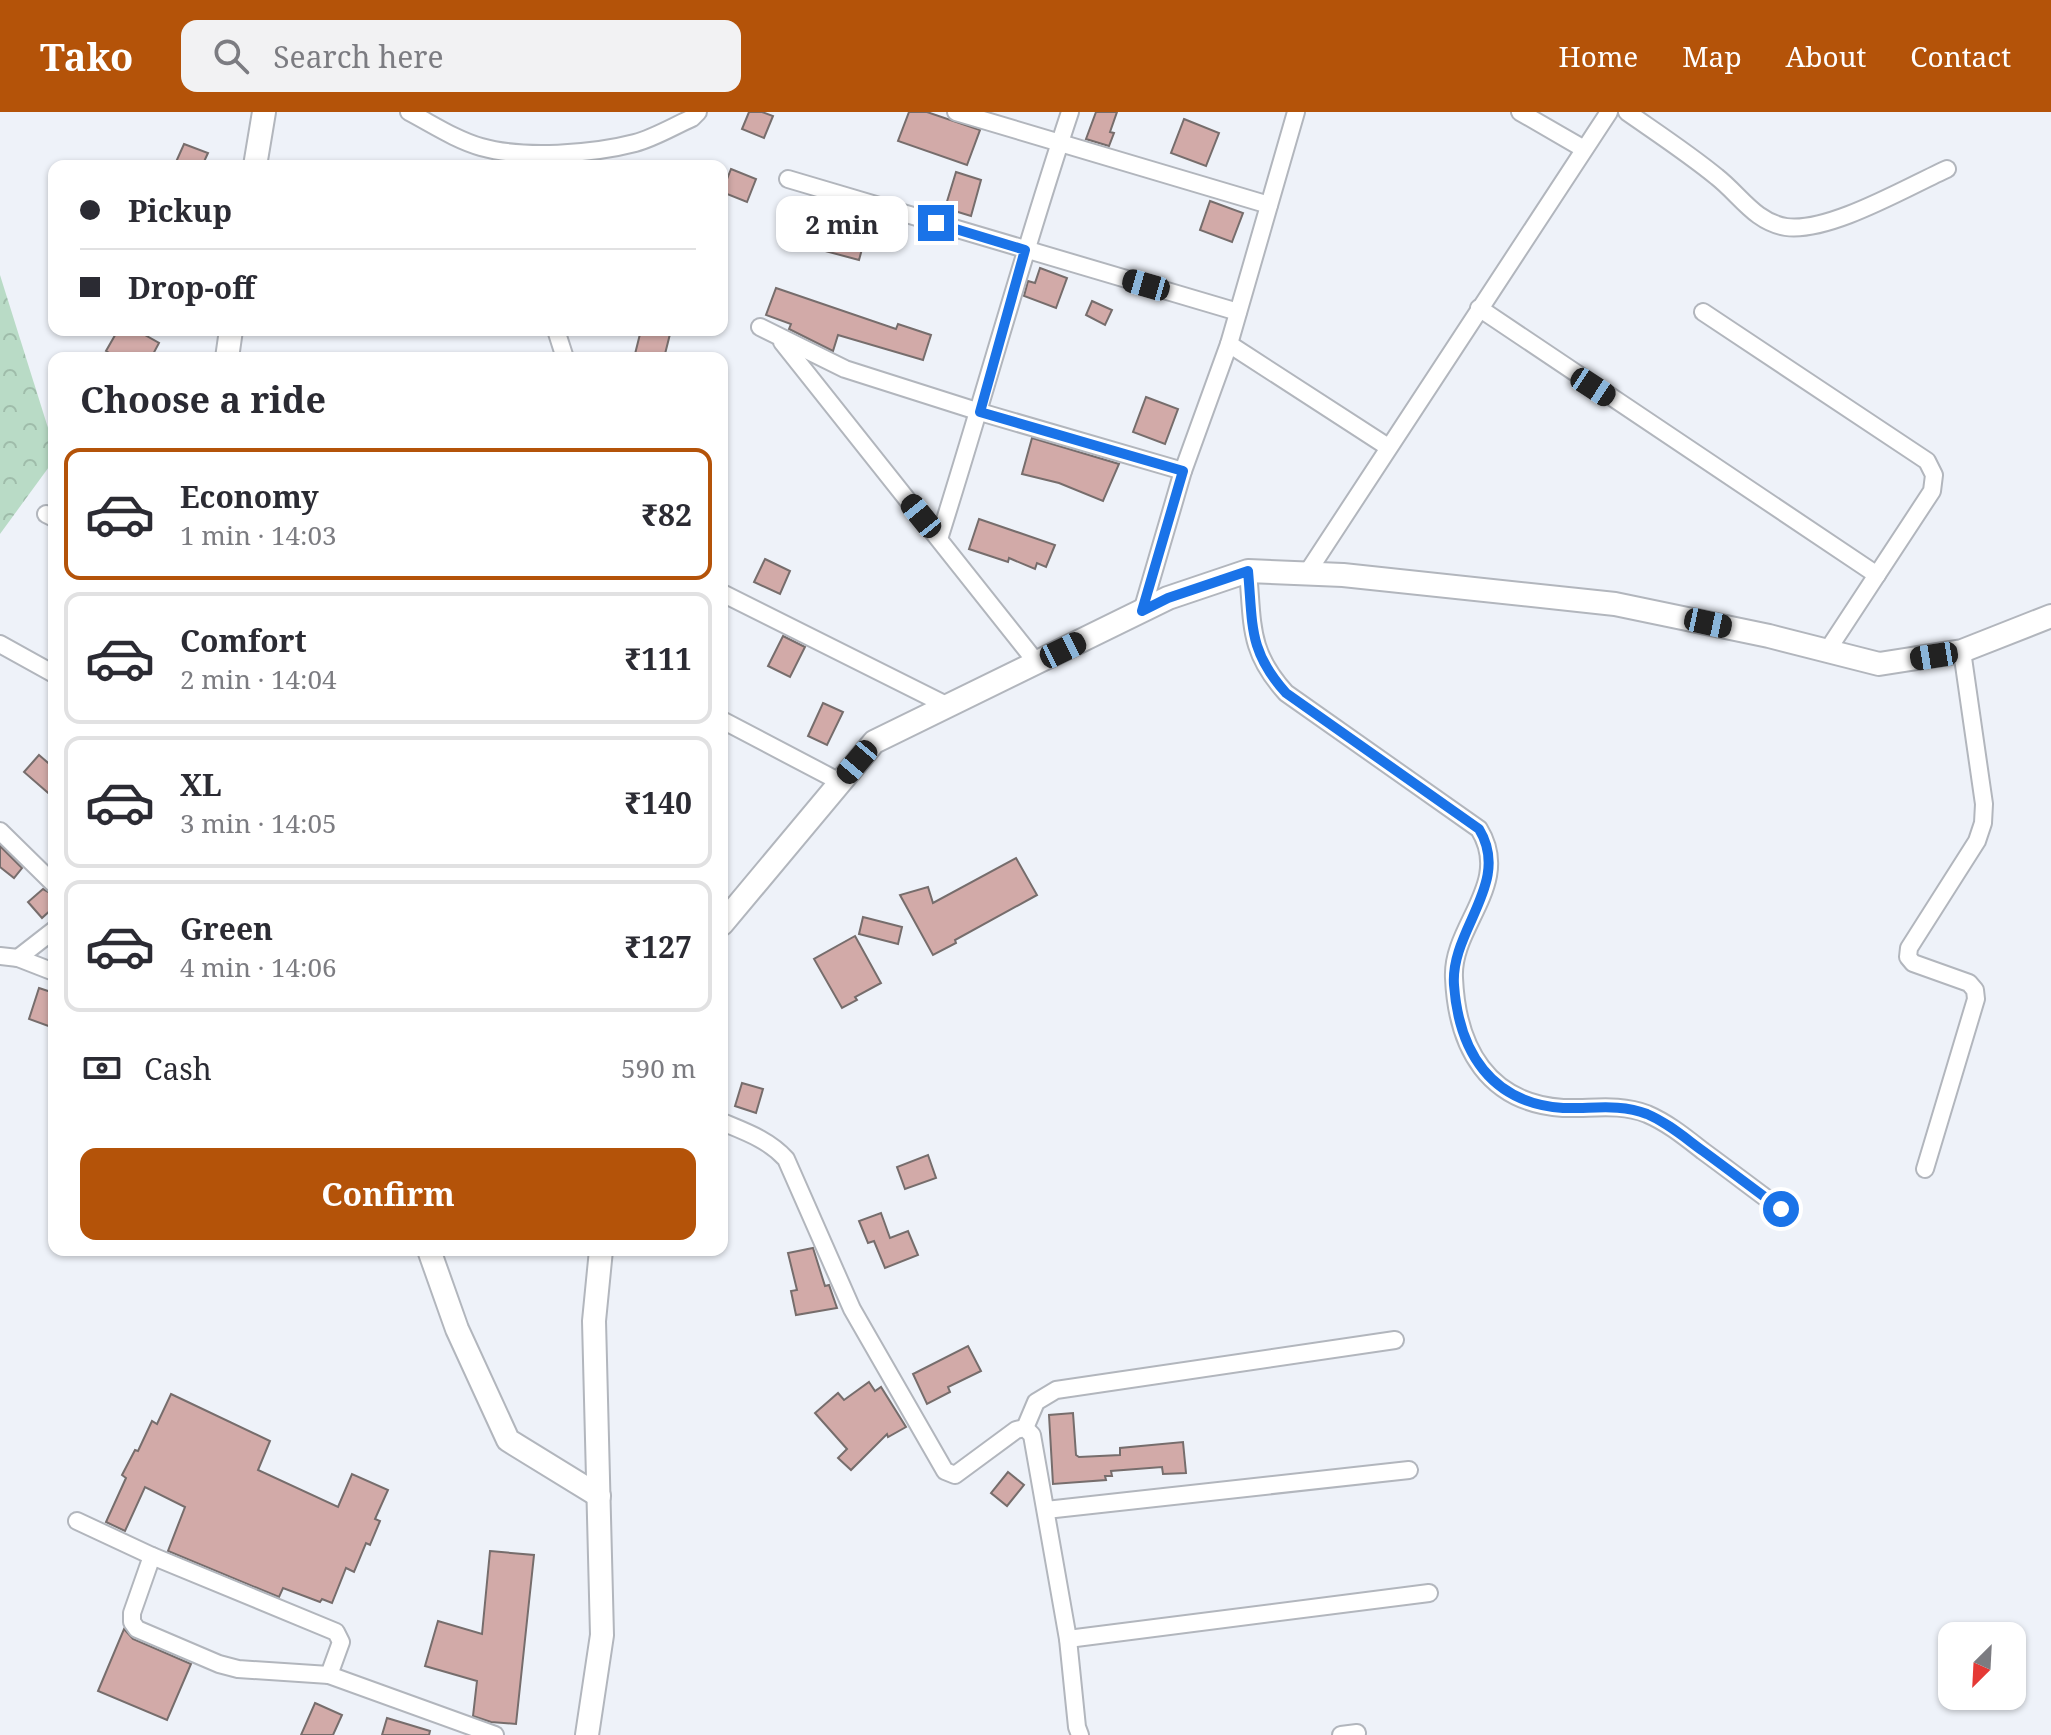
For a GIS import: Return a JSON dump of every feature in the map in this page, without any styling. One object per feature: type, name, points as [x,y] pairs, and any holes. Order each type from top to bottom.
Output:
[{"type":"main road","points":[[256,160],[264,112]]},
{"type":"main road","points":[[728,917],[874,742],[1168,598],[1248,571],[1343,575],[1615,604],[1769,636],[1879,664],[1962,651],[2051,616]]},
{"type":"main road","points":[[431,1256],[457,1329],[508,1440],[599,1496]]},
{"type":"main road","points":[[587,1735],[602,1635],[594,1321],[600,1256]]},
{"type":"street","points":[[409,112],[482,148],[577,152],[637,143],[692,118],[698,112]]},
{"type":"street","points":[[956,112],[1269,205]]},
{"type":"street","points":[[939,539],[980,412],[1025,250],[1070,112]]},
{"type":"street","points":[[1142,611],[1183,471],[1229,344],[1296,112]]},
{"type":"street","points":[[1520,112],[1584,149]]},
{"type":"street","points":[[1307,573],[1609,112]]},
{"type":"street","points":[[1627,112],[1718,178],[1749,209],[1769,222],[1787,227],[1812,226],[1837,219],[1947,169]]},
{"type":"street","points":[[788,179],[1238,312]]},
{"type":"street","points":[[1479,308],[1877,575]]},
{"type":"street","points":[[1703,312],[1927,461],[1934,475],[1932,491],[1827,651]]},
{"type":"street","points":[[760,327],[845,369],[1183,471]]},
{"type":"street","points":[[777,335],[1037,663]]},
{"type":"street","points":[[1229,344],[1388,447]]},
{"type":"street","points":[[1248,571],[1256,648],[1268,673],[1286,693],[1479,829],[1486,840],[1490,853],[1485,892],[1459,950],[1453,973],[1455,998],[1469,1046],[1480,1066],[1499,1087],[1517,1099],[1565,1108],[1622,1106],[1647,1114],[1670,1126],[1781,1209]]},
{"type":"street","points":[[728,596],[950,707]]},
{"type":"street","points":[[0,644],[48,671]]},
{"type":"street","points":[[1925,1169],[1976,999],[1975,990],[1969,983],[1913,963],[1908,957],[1909,948],[1977,841],[1983,823],[1984,804],[1962,651]]},
{"type":"street","points":[[728,723],[840,782]]},
{"type":"street","points":[[0,831],[48,878]]},
{"type":"street","points":[[18,958],[48,935]]},
{"type":"street","points":[[0,956],[18,958],[48,970]]},
{"type":"street","points":[[728,1125],[767,1142],[786,1159],[852,1309],[945,1471],[955,1475],[1016,1430],[1025,1428]]},
{"type":"street","points":[[1025,1428],[1036,1402],[1056,1390],[1395,1340]]},
{"type":"street","points":[[1025,1428],[1032,1435],[1046,1510],[1068,1639],[1080,1735]]},
{"type":"street","points":[[1046,1510],[1409,1470]]},
{"type":"street","points":[[77,1521],[152,1556],[336,1632],[341,1642],[329,1675]]},
{"type":"street","points":[[152,1556],[132,1613],[132,1622],[137,1629],[238,1669],[329,1675],[495,1735]]},
{"type":"street","points":[[1068,1639],[1429,1593]]},
{"type":"green space","points":[[0,275],[48,428],[48,468],[0,534]]},
{"type":"building","points":[[749,112],[773,116],[764,138],[742,129]]},
{"type":"building","points":[[909,112],[927,112],[980,130],[967,165],[898,141]]},
{"type":"building","points":[[1096,112],[1117,112],[1109,146],[1086,139]]},
{"type":"building","points":[[1184,119],[1219,133],[1206,166],[1171,153]]},
{"type":"building","points":[[184,144],[208,153],[205,160],[177,160]]},
{"type":"building","points":[[731,169],[756,179],[747,202],[728,194]]},
{"type":"building","points":[[956,172],[981,180],[971,216],[945,208]]},
{"type":"building","points":[[1210,201],[1243,213],[1232,242],[1200,230]]},
{"type":"building","points":[[826,207],[870,220],[859,260],[814,248]]},
{"type":"building","points":[[1040,268],[1067,278],[1056,308],[1024,296],[1028,281],[1035,283]]},
{"type":"building","points":[[776,288],[896,329],[898,324],[931,335],[923,360],[838,335],[833,351],[789,329],[791,324],[766,315]]},
{"type":"building","points":[[1092,301],[1112,310],[1105,325],[1086,315]]},
{"type":"building","points":[[115,336],[147,336],[159,343],[154,352],[106,351]]},
{"type":"building","points":[[640,336],[670,336],[666,352],[636,352]]},
{"type":"building","points":[[1146,397],[1178,409],[1165,444],[1133,432]]},
{"type":"building","points":[[1032,438],[1119,464],[1103,501],[1059,483],[1022,474]]},
{"type":"building","points":[[979,519],[1055,545],[1046,567],[1037,563],[1035,569],[1009,558],[1008,562],[969,549]]},
{"type":"building","points":[[765,559],[790,571],[780,594],[754,582]]},
{"type":"building","points":[[783,636],[805,647],[790,677],[768,666]]},
{"type":"building","points":[[823,703],[843,712],[827,745],[808,736]]},
{"type":"building","points":[[39,755],[48,763],[48,793],[24,772]]},
{"type":"building","points":[[0,846],[22,868],[14,878],[0,867]]},
{"type":"building","points":[[1016,858],[1037,895],[933,955],[900,895],[928,887],[933,903]]},
{"type":"building","points":[[43,889],[48,892],[48,912],[42,918],[28,902]]},
{"type":"building","points":[[863,917],[902,927],[898,944],[859,934]]},
{"type":"building","points":[[855,936],[881,983],[842,1008],[814,959]]},
{"type":"building","points":[[39,988],[48,991],[48,1026],[29,1019]]},
{"type":"building","points":[[742,1083],[763,1089],[756,1113],[735,1106]]},
{"type":"building","points":[[928,1155],[936,1178],[905,1189],[897,1167]]},
{"type":"building","points":[[881,1213],[890,1238],[908,1231],[918,1255],[885,1268],[874,1241],[868,1243],[859,1221]]},
{"type":"building","points":[[813,1248],[825,1286],[829,1285],[837,1308],[796,1315],[791,1291],[797,1290],[788,1253]]},
{"type":"building","points":[[968,1346],[981,1371],[948,1387],[950,1392],[927,1404],[913,1374]]},
{"type":"building","points":[[869,1382],[875,1391],[881,1387],[906,1427],[888,1437],[887,1434],[851,1470],[838,1458],[847,1449],[815,1413],[838,1393],[844,1400]]},
{"type":"building","points":[[171,1394],[270,1441],[258,1470],[338,1507],[352,1474],[388,1490],[375,1519],[380,1521],[370,1545],[366,1543],[354,1572],[346,1568],[332,1603],[322,1599],[320,1602],[283,1588],[279,1597],[168,1551],[185,1507],[145,1487],[125,1531],[106,1522],[126,1478],[122,1475],[152,1421],[157,1424]]},
{"type":"building","points":[[1073,1413],[1076,1455],[1079,1457],[1120,1455],[1120,1448],[1183,1442],[1186,1473],[1163,1474],[1162,1467],[1111,1471],[1112,1476],[1105,1476],[1106,1480],[1053,1484],[1049,1415]]},
{"type":"building","points":[[1008,1472],[1024,1485],[1007,1506],[991,1493]]},
{"type":"building","points":[[490,1551],[534,1555],[516,1724],[491,1722],[473,1716],[477,1681],[425,1666],[438,1621],[482,1634]]},
{"type":"building","points":[[124,1629],[133,1639],[191,1664],[167,1720],[98,1691]]},
{"type":"building","points":[[315,1703],[342,1715],[333,1735],[301,1735]]},
{"type":"building","points":[[387,1718],[430,1731],[429,1735],[382,1735]]},
{"type":"route","points":[[936,223],[1025,250],[980,412],[1183,471],[1142,611],[1168,598],[1248,571],[1256,648],[1268,673],[1286,693],[1479,829],[1490,853],[1487,884],[1459,950],[1453,973],[1455,998],[1469,1046],[1480,1066],[1499,1087],[1517,1099],[1565,1108],[1622,1106],[1647,1114],[1670,1126],[1781,1209]]}]
